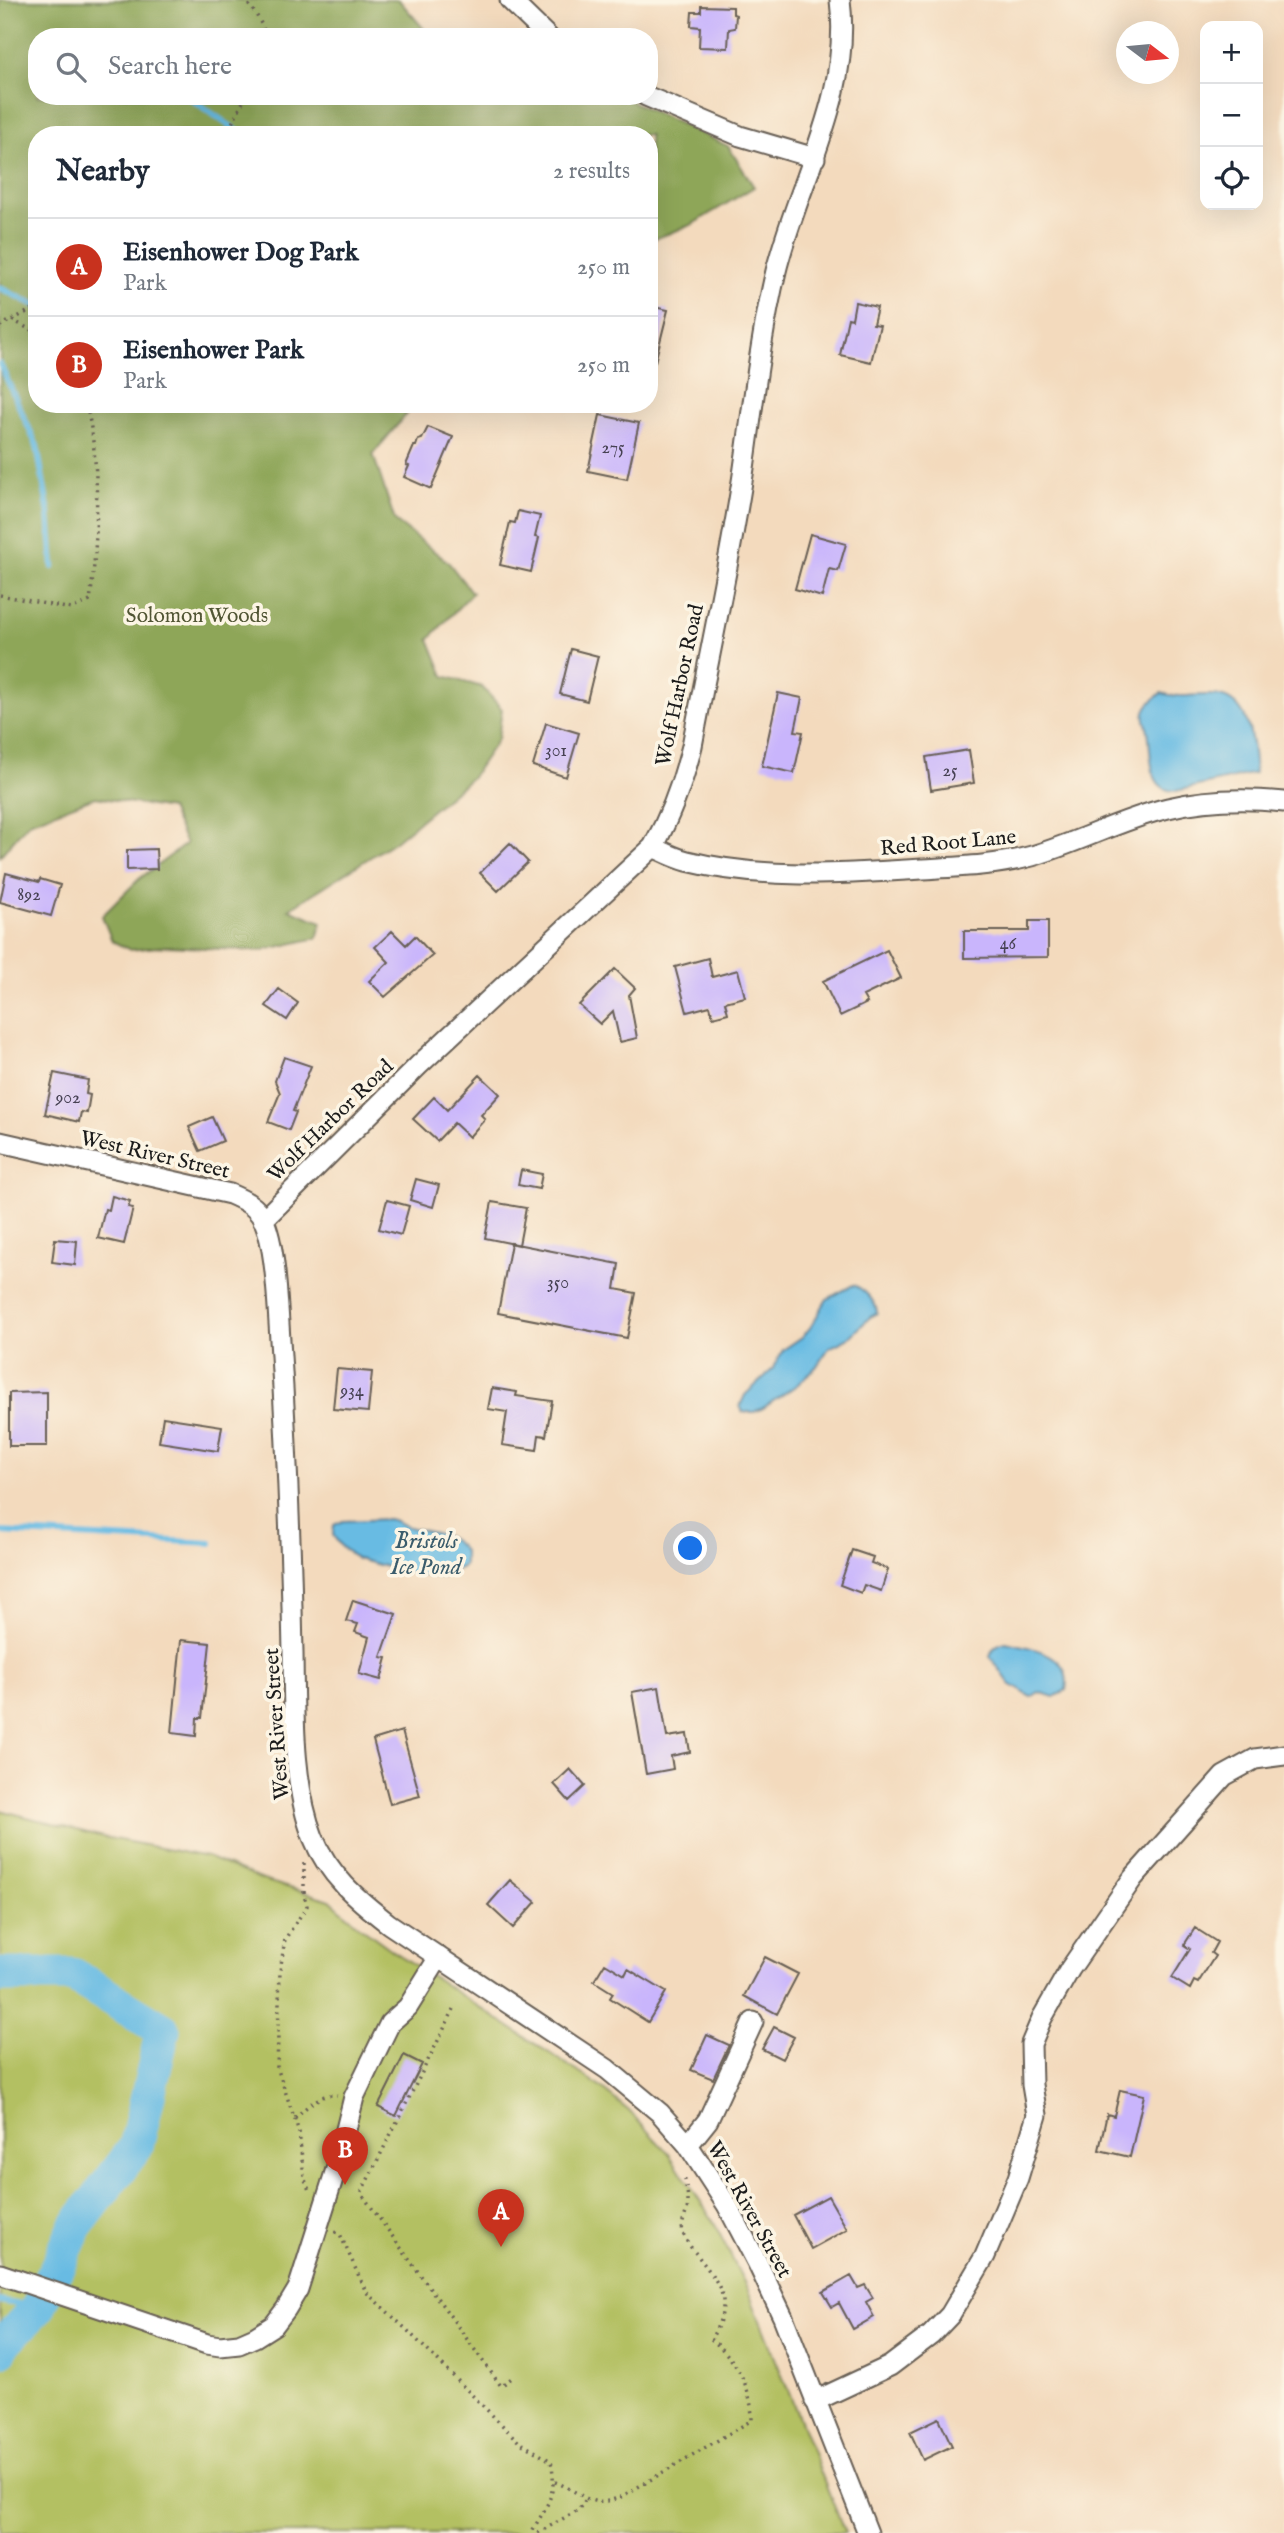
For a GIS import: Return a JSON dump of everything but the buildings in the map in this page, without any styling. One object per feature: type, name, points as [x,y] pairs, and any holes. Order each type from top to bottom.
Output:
[{"type":"street","points":[[510,0],[539,28]]},
{"type":"street","name":"Wolf Harbor Road","points":[[263,1220],[419,1065],[653,847],[673,807],[692,746],[743,477],[762,341],[777,270],[836,86],[842,30],[840,0]]},
{"type":"street","points":[[658,101],[740,136],[815,158]]},
{"type":"street","name":"Red Root Lane","points":[[653,847],[684,861],[714,867],[790,874],[842,874],[973,866],[1004,863],[1033,856],[1165,808],[1205,801],[1243,799],[1284,802]]},
{"type":"street","name":"West River Street","points":[[0,1142],[219,1191],[247,1202],[263,1220],[272,1261],[280,1342],[301,1789],[306,1817],[322,1856],[348,1891],[389,1924],[607,2069],[660,2113],[688,2145],[727,2205],[783,2317],[868,2533]]},
{"type":"street","points":[[815,2401],[890,2367],[912,2352],[950,2315],[985,2256],[1018,2178],[1037,2115],[1032,2085],[1031,2043],[1065,1979],[1133,1878],[1224,1776],[1255,1759],[1284,1755]]},
{"type":"street","points":[[0,2274],[207,2344],[239,2344],[274,2325],[298,2289],[337,2166],[354,2096],[390,2023],[408,2007],[439,1957]]},
{"type":"street","points":[[688,2145],[708,2120],[753,2022]]},
{"type":"path","points":[[243,0],[263,28]]},
{"type":"path","points":[[231,126],[241,105]]},
{"type":"path","points":[[0,326],[28,312]]},
{"type":"path","points":[[12,320],[28,329]]},
{"type":"path","points":[[0,595],[71,609],[90,601],[96,560],[96,481],[87,413]]},
{"type":"path","points":[[304,1852],[304,1895],[307,1906],[285,1939],[277,2067],[295,2118],[304,2177],[309,2191],[325,2201]]},
{"type":"path","points":[[454,2009],[361,2193],[500,2386],[513,2377]]},
{"type":"path","points":[[295,2118],[309,2105],[328,2094],[354,2096]]},
{"type":"path","points":[[555,2482],[600,2503],[621,2497],[752,2420],[752,2401],[743,2381],[728,2352],[711,2339],[722,2319],[722,2293],[684,2237],[681,2222],[688,2204],[683,2167],[688,2145]]},
{"type":"path","points":[[318,2222],[341,2234],[366,2292],[519,2442],[551,2461],[555,2482],[549,2501],[531,2533]]},
{"type":"path","points":[[538,2533],[578,2510],[587,2498]]},
{"type":"green space","name":"Solomon Woods","points":[[0,0],[399,0],[423,28],[28,28],[28,105],[639,105],[728,146],[754,187],[691,225],[658,238],[658,126],[28,126],[28,413],[407,413],[373,454],[395,521],[448,562],[472,593],[429,639],[444,676],[482,687],[502,709],[498,739],[472,777],[394,842],[289,909],[322,922],[317,938],[259,951],[167,946],[130,950],[112,941],[102,916],[139,879],[186,844],[170,809],[95,797],[29,822],[0,856]]},
{"type":"green space","points":[[0,1810],[103,1837],[207,1857],[263,1880],[330,1900],[392,1950],[595,2083],[629,2111],[669,2154],[711,2217],[747,2288],[845,2533],[0,2533]]},
{"type":"water","points":[[1161,693],[1181,696],[1211,695],[1225,697],[1235,703],[1242,712],[1251,735],[1255,773],[1176,791],[1166,789],[1160,784],[1152,768],[1144,715],[1148,705]]},
{"type":"water","points":[[853,1285],[869,1296],[877,1313],[849,1338],[829,1348],[816,1367],[798,1384],[763,1408],[754,1412],[743,1412],[740,1406],[745,1395],[772,1370],[783,1350],[810,1328],[827,1299]]},
{"type":"water","name":"Bristols Ice Pond","points":[[388,1519],[451,1539],[464,1551],[464,1566],[442,1577],[417,1575],[357,1559],[341,1547],[333,1535],[334,1525],[343,1521]]},
{"type":"water","points":[[1006,1642],[1038,1650],[1057,1660],[1066,1678],[1066,1690],[1054,1697],[1039,1692],[1031,1697],[1010,1684],[990,1656],[996,1646]]},
{"type":"waterway","points":[[200,105],[230,126]]},
{"type":"waterway","points":[[0,288],[28,302]]},
{"type":"waterway","points":[[0,364],[37,446],[49,514],[53,567]]},
{"type":"waterway","points":[[0,1532],[211,1543]]},
{"type":"waterway","points":[[0,1975],[73,1975],[163,2030],[136,2147],[76,2226],[38,2308],[2,2344],[0,2351]]},
{"type":"waterway","points":[[0,2301],[38,2308]]},
{"type":"place","name":"Eisenhower Park","points":[[345,2185]]},
{"type":"place","name":"Eisenhower Dog Park","points":[[501,2247]]}]
